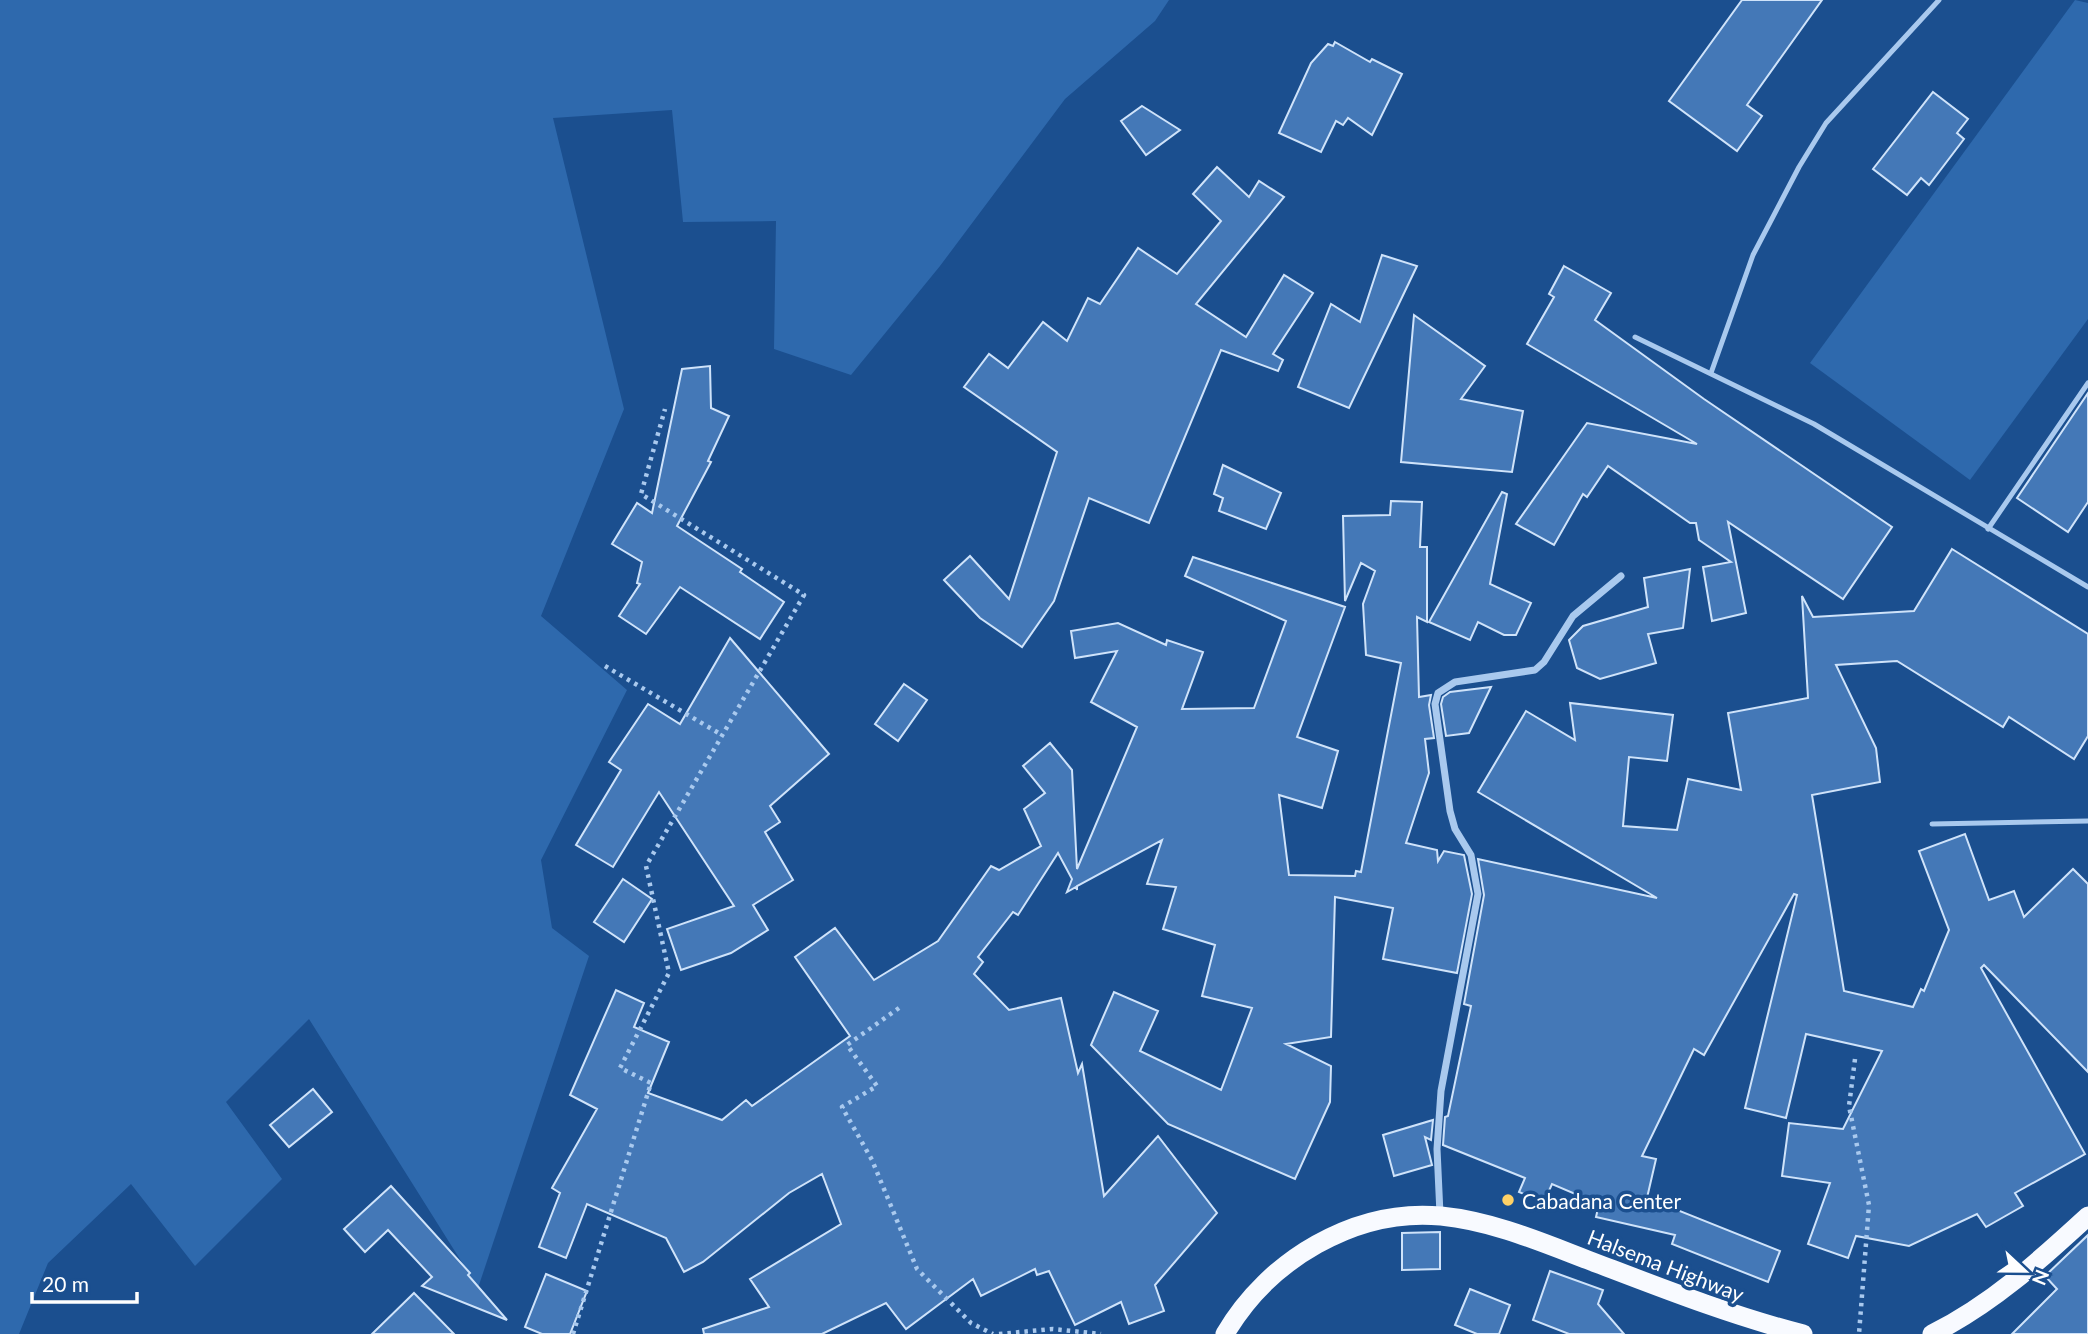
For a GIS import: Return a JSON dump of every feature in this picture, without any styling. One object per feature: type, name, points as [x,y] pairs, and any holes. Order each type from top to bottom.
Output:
[{"type":"highway","name":"Halsema Highway","points":[[1225,1334],[1236,1315],[1273,1274],[1311,1248],[1344,1231],[1389,1217],[1441,1216],[1487,1224],[1749,1320],[1803,1334]]},
{"type":"highway","points":[[1932,1334],[1966,1318],[2020,1278],[2088,1216]]},
{"type":"street","points":[[1441,1216],[1437,1149],[1441,1091],[1478,894],[1471,855],[1455,829],[1450,811],[1435,704],[1438,693],[1455,682],[1535,670],[1544,662],[1573,616],[1621,576]]},
{"type":"lane","points":[[1711,373],[1753,254],[1826,122],[1939,0]]},
{"type":"lane","points":[[1635,337],[1814,424],[2088,587]]},
{"type":"lane","points":[[1988,529],[2088,383]]},
{"type":"lane","points":[[1931,824],[2088,821]]},
{"type":"path","points":[[573,1334],[651,1083],[620,1068],[669,973],[646,866],[804,595],[641,494],[665,409]]},
{"type":"path","points":[[605,666],[722,735]]},
{"type":"path","points":[[900,1008],[846,1045],[877,1086],[842,1107],[873,1160],[917,1269],[971,1323],[993,1334]]},
{"type":"path","points":[[1855,1059],[1849,1105],[1869,1205],[1859,1334]]},
{"type":"path","points":[[999,1334],[1053,1329],[1101,1334]]},
{"type":"shaded area","points":[[0,0],[1169,0],[1155,21],[1065,99],[940,266],[851,375],[774,349],[776,221],[683,222],[672,110],[553,118],[624,409],[541,616],[627,690],[541,860],[552,928],[589,956],[478,1288],[309,1019],[226,1102],[282,1179],[195,1266],[131,1184],[48,1263],[19,1334],[0,1334]]},
{"type":"shaded area","points":[[2075,0],[2088,3],[2088,319],[1970,480],[1810,363]]},
{"type":"building","points":[[1742,0],[1822,0],[1747,105],[1762,116],[1737,151],[1669,101]]},
{"type":"building","points":[[1335,42],[1370,62],[1372,59],[1402,74],[1372,135],[1348,118],[1343,125],[1336,121],[1321,152],[1279,133],[1311,63],[1328,44],[1333,46]]},
{"type":"building","points":[[1933,92],[1968,119],[1957,133],[1964,139],[1929,185],[1921,178],[1907,195],[1873,169]]},
{"type":"building","points":[[1142,106],[1180,130],[1146,155],[1121,121]]},
{"type":"building","points":[[1217,167],[1249,197],[1259,181],[1284,197],[1196,304],[1246,337],[1284,275],[1313,293],[1273,354],[1283,360],[1278,371],[1221,350],[1149,523],[1089,498],[1054,601],[1022,647],[980,618],[944,580],[970,556],[1009,599],[1057,452],[964,387],[989,354],[1008,368],[1043,322],[1067,341],[1088,298],[1100,304],[1138,248],[1177,274],[1221,221],[1193,194]]},
{"type":"building","points":[[1382,255],[1417,266],[1349,408],[1298,387],[1331,304],[1360,322]]},
{"type":"building","points":[[1564,266],[1611,293],[1595,320],[1704,399],[1892,527],[1843,599],[1728,522],[1746,613],[1712,621],[1703,567],[1731,562],[1699,540],[1696,523],[1690,523],[1608,466],[1587,497],[1583,494],[1554,545],[1516,524],[1587,423],[1697,444],[1527,344],[1554,297],[1549,294]]},
{"type":"building","points":[[1414,315],[1485,366],[1461,399],[1523,411],[1512,472],[1401,462]]},
{"type":"building","points":[[710,366],[711,408],[729,416],[708,461],[711,462],[677,526],[742,569],[740,572],[784,602],[760,639],[680,587],[646,634],[619,616],[640,584],[637,583],[642,562],[612,544],[637,503],[652,513],[682,369]]},
{"type":"building","points":[[2088,393],[2088,502],[2068,532],[2017,498]]},
{"type":"building","points":[[1223,465],[1281,493],[1266,529],[1219,511],[1223,498],[1214,494]]},
{"type":"building","points":[[1502,492],[1507,494],[1490,584],[1531,603],[1516,635],[1504,635],[1478,622],[1470,640],[1429,622]]},
{"type":"building","points":[[1391,501],[1422,502],[1420,547],[1427,547],[1427,622],[1417,617],[1419,697],[1431,695],[1429,705],[1434,738],[1425,739],[1429,773],[1406,843],[1437,850],[1438,861],[1444,851],[1464,855],[1472,894],[1457,973],[1383,959],[1393,908],[1335,897],[1331,1037],[1286,1044],[1331,1066],[1330,1102],[1295,1179],[1168,1124],[1091,1045],[1114,992],[1158,1011],[1140,1051],[1221,1090],[1252,1008],[1202,996],[1215,945],[1163,929],[1176,887],[1147,884],[1162,840],[1077,886],[1077,890],[1076,887],[1067,892],[1072,879],[1058,853],[1018,915],[1013,912],[978,957],[983,962],[974,974],[1009,1010],[1061,998],[1078,1073],[1082,1064],[1104,1196],[1158,1136],[1217,1213],[1155,1285],[1164,1311],[1129,1324],[1121,1302],[1075,1325],[1049,1271],[1037,1275],[1035,1269],[981,1296],[973,1279],[906,1329],[886,1303],[822,1334],[704,1334],[703,1329],[769,1307],[750,1279],[841,1224],[822,1174],[789,1193],[703,1262],[684,1272],[666,1238],[587,1204],[566,1258],[539,1247],[560,1193],[552,1188],[597,1109],[570,1095],[616,990],[644,1003],[634,1027],[669,1042],[648,1093],[722,1120],[746,1100],[752,1106],[850,1036],[795,957],[835,928],[874,980],[938,941],[991,866],[999,870],[1041,846],[1024,809],[1045,793],[1023,766],[1050,743],[1072,770],[1077,869],[1137,727],[1091,702],[1117,651],[1075,658],[1071,631],[1118,623],[1166,645],[1167,640],[1203,652],[1182,709],[1254,708],[1286,621],[1185,576],[1193,557],[1345,607],[1297,737],[1338,751],[1322,808],[1279,795],[1289,875],[1355,876],[1356,871],[1361,872],[1401,663],[1366,655],[1363,604],[1375,571],[1361,563],[1345,601],[1343,516],[1390,515]]},
{"type":"building","points":[[1952,549],[2088,634],[2088,736],[2074,759],[2009,717],[2003,727],[1897,661],[1836,665],[1876,748],[1880,782],[1812,795],[1844,991],[1913,1007],[1921,989],[1924,991],[1949,930],[1919,851],[1965,834],[1989,900],[2014,891],[2024,917],[2073,869],[2088,884],[2088,1072],[1984,965],[1981,968],[2085,1154],[2015,1193],[2023,1206],[1986,1227],[1977,1214],[1909,1246],[1856,1236],[1848,1258],[1808,1244],[1830,1183],[1782,1176],[1789,1123],[1843,1129],[1882,1051],[1806,1034],[1786,1118],[1745,1108],[1797,895],[1794,894],[1704,1055],[1694,1049],[1642,1156],[1656,1159],[1647,1198],[1780,1251],[1768,1282],[1672,1244],[1675,1235],[1596,1217],[1599,1204],[1552,1184],[1544,1202],[1519,1192],[1525,1178],[1443,1145],[1445,1117],[1448,1116],[1471,1006],[1464,1004],[1484,895],[1478,859],[1657,898],[1478,792],[1526,711],[1575,740],[1570,703],[1673,715],[1667,761],[1629,757],[1623,826],[1677,830],[1688,779],[1741,790],[1728,713],[1808,698],[1802,596],[1813,617],[1914,611]]},
{"type":"building","points":[[1690,569],[1683,628],[1648,634],[1656,663],[1600,679],[1577,668],[1569,640],[1583,626],[1648,607],[1644,578]]},
{"type":"building","points":[[730,638],[829,754],[770,806],[780,822],[765,832],[793,880],[753,905],[768,930],[731,953],[681,970],[667,929],[734,906],[659,792],[613,867],[576,845],[621,770],[609,762],[648,704],[680,724]]},
{"type":"building","points":[[904,684],[927,700],[898,741],[875,724]]},
{"type":"building","points":[[1491,687],[1469,733],[1446,736],[1441,704],[1443,697],[1450,692]]},
{"type":"building","points":[[623,879],[652,899],[624,942],[594,922]]},
{"type":"building","points":[[313,1089],[332,1112],[289,1147],[270,1125]]},
{"type":"building","points":[[1433,1120],[1431,1140],[1425,1137],[1432,1165],[1394,1176],[1383,1135]]},
{"type":"building","points":[[391,1186],[470,1273],[468,1275],[507,1320],[422,1286],[432,1277],[388,1230],[365,1252],[344,1229]]},
{"type":"building","points":[[1440,1232],[1440,1269],[1402,1270],[1402,1233]]},
{"type":"building","points":[[2088,1235],[2088,1334],[2012,1334],[2057,1289],[2045,1276]]},
{"type":"building","points":[[1550,1271],[1603,1290],[1598,1304],[1624,1334],[1569,1334],[1533,1320]]},
{"type":"building","points":[[546,1274],[587,1291],[570,1334],[542,1334],[525,1327]]},
{"type":"building","points":[[1470,1289],[1510,1305],[1499,1334],[1477,1334],[1455,1325]]},
{"type":"building","points":[[414,1293],[454,1334],[372,1334]]},
{"type":"place","name":"Cabadana Center","points":[[1508,1200]]}]
